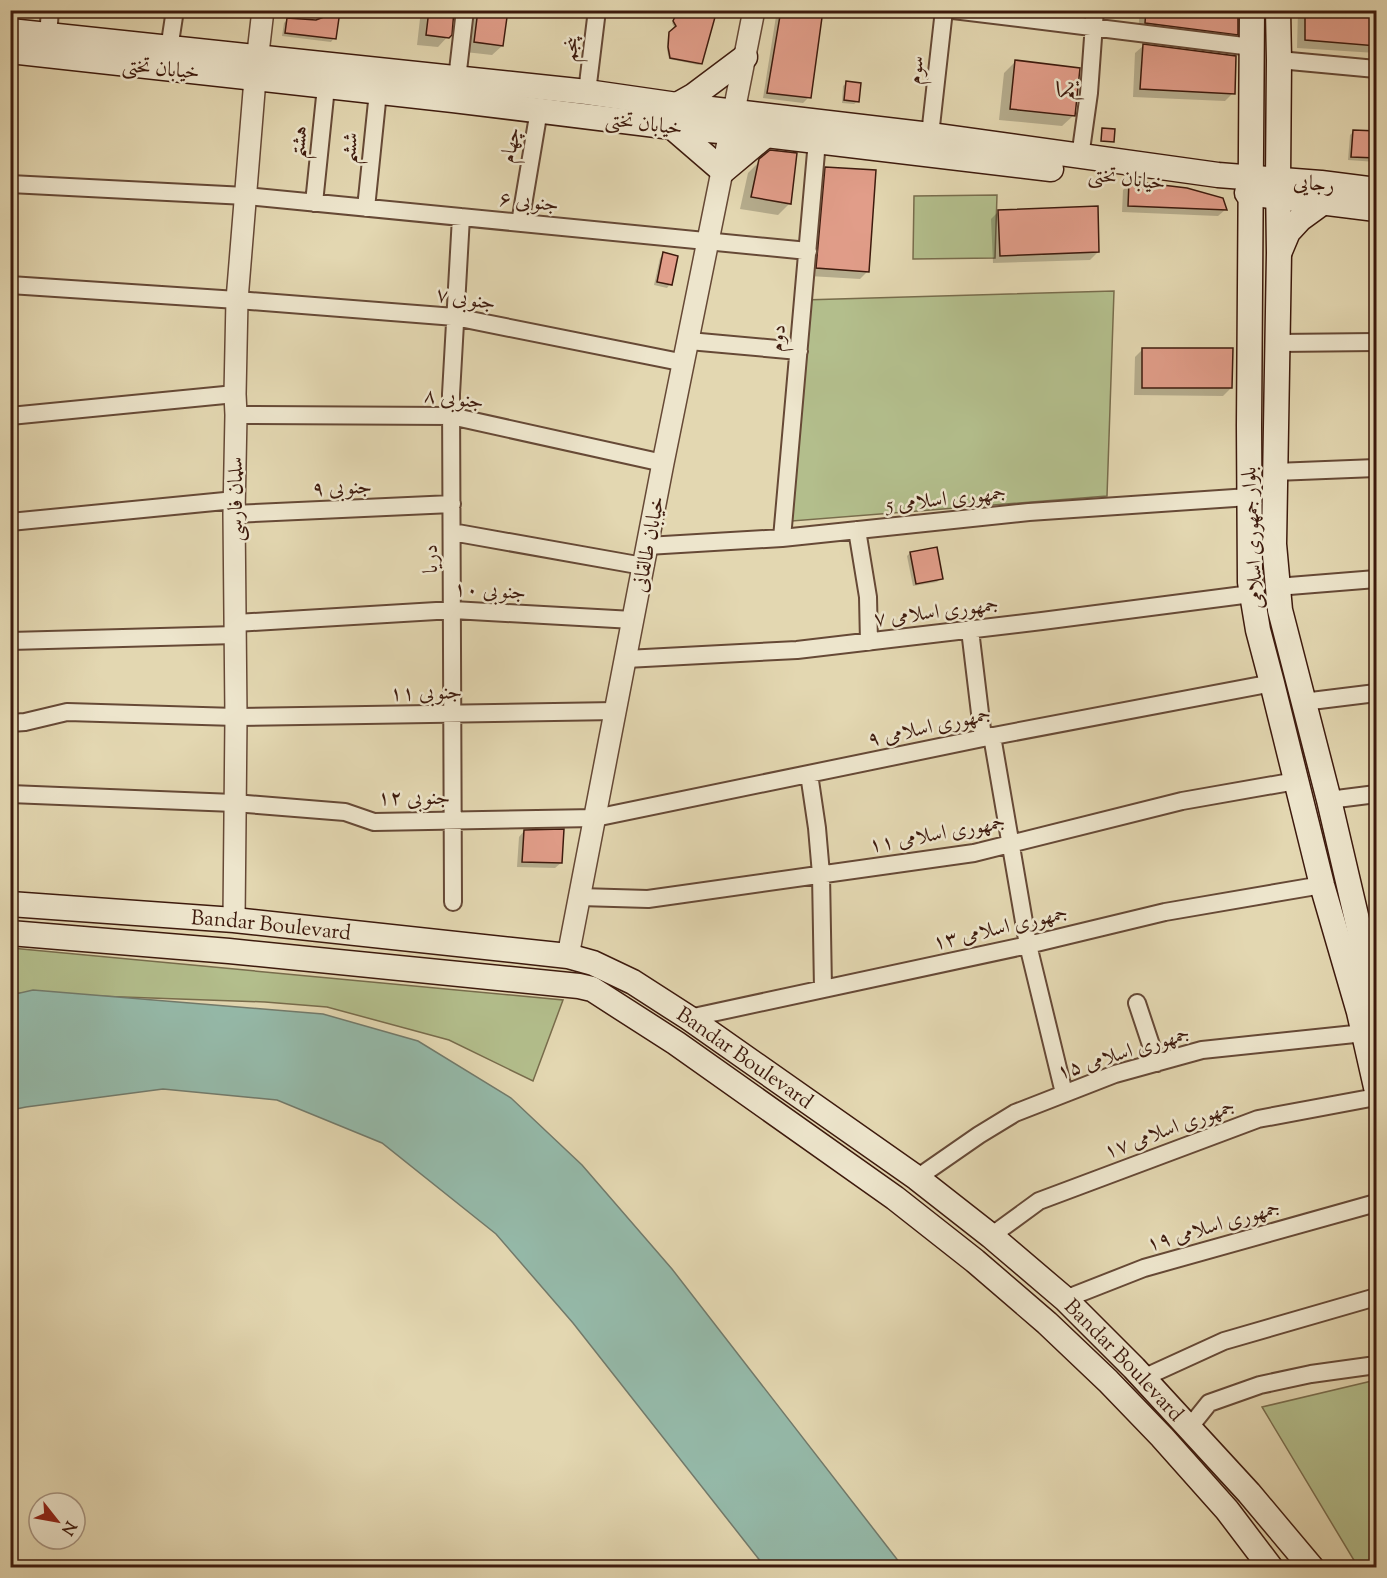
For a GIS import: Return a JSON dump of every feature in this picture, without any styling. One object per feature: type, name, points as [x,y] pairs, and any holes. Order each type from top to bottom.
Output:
[{"type":"main road","name":"بلوار جمهوری اسلامی","points":[[1252,10],[1249,496],[1251,594],[1322,885],[1377,1087]]},
{"type":"main road","name":"بلوار جمهوری اسلامی","points":[[1278,10],[1279,253],[1274,544],[1277,587],[1280,610],[1329,800],[1376,999]]},
{"type":"main road","name":"خیابان تختی","points":[[10,31],[169,48],[326,87],[538,110],[674,116],[930,135],[1080,157],[1219,182]]},
{"type":"main road","name":"خیابان تختی","points":[[10,51],[457,79],[587,92],[674,116]]},
{"type":"main road","points":[[745,57],[693,96],[674,116],[723,171],[766,135]]},
{"type":"main road","name":"خیابان تختی","points":[[732,122],[766,135],[1250,186]]},
{"type":"main road","points":[[1251,153],[1219,182],[1238,202],[1251,222]]},
{"type":"main road","points":[[1278,154],[1293,171],[1322,193],[1288,232],[1279,253]]},
{"type":"main road","name":"رجایی","points":[[1250,186],[1322,193],[1377,190]]},
{"type":"main road","name":"رجایی","points":[[1322,193],[1377,209]]},
{"type":"main road","name":"Bandar Boulevard","points":[[10,904],[234,920],[568,956],[593,963],[633,982],[689,1018],[917,1178],[991,1236],[1065,1299],[1189,1428],[1312,1568]]},
{"type":"main road","points":[[116,941],[117,912]]},
{"type":"main road","name":"Bandar Boulevard","points":[[10,933],[229,951],[556,983],[592,989],[685,1050],[895,1198],[975,1261],[1047,1323],[1162,1437],[1227,1510],[1271,1568]]},
{"type":"main road","points":[[1211,1492],[1231,1474]]},
{"type":"street","points":[[48,36],[50,10]]},
{"type":"street","points":[[169,48],[175,10]]},
{"type":"street","name":"سلمان فارسی","points":[[234,920],[237,300],[263,10]]},
{"type":"street","points":[[457,79],[465,10]]},
{"type":"street","name":"پنجم","points":[[587,92],[597,10]]},
{"type":"street","name":"خیابان طالقانی","points":[[568,956],[663,463],[685,363],[754,10]]},
{"type":"street","name":"سوم","points":[[930,135],[944,10]]},
{"type":"street","points":[[953,10],[1252,47]]},
{"type":"street","points":[[1093,28],[1095,10]]},
{"type":"street","name":"یکم","points":[[1080,157],[1089,93],[1093,28]]},
{"type":"street","points":[[1279,60],[1377,69]]},
{"type":"street","name":"هشتم","points":[[314,203],[326,87]]},
{"type":"street","name":"ششم","points":[[366,208],[378,92]]},
{"type":"street","name":"چهام","points":[[520,223],[538,110]]},
{"type":"street","name":"دوم","points":[[782,538],[817,141]]},
{"type":"street","name":"۶ جنوبی","points":[[10,184],[246,196],[808,251]]},
{"type":"street","name":"دریا","points":[[453,902],[451,394],[461,217]]},
{"type":"street","name":"۷ جنوبی","points":[[10,285],[456,317],[685,363]]},
{"type":"street","points":[[689,341],[799,351]]},
{"type":"street","points":[[1278,343],[1377,342]]},
{"type":"street","name":"۸ جنوبی","points":[[10,416],[236,404],[451,416],[663,463]]},
{"type":"street","points":[[1275,472],[1377,468]]},
{"type":"street","name":"جمهوری اسلامی 5","points":[[645,556],[782,538],[1029,512],[1249,496]]},
{"type":"street","name":"۹ جنوبی","points":[[10,522],[235,507],[452,504]]},
{"type":"street","points":[[857,530],[868,597],[868,642]]},
{"type":"street","points":[[452,532],[645,556]]},
{"type":"street","points":[[1277,587],[1377,579]]},
{"type":"street","name":"جمهوری اسلامی ۷","points":[[626,659],[797,650],[1251,594]]},
{"type":"street","name":"۱۰ جنوبی","points":[[10,641],[236,629],[453,610],[633,620]]},
{"type":"street","points":[[970,630],[987,737],[1011,843],[1028,945],[1064,1093]]},
{"type":"street","name":"جمهوری اسلامی ۹","points":[[595,818],[987,737],[1272,683]]},
{"type":"street","points":[[1303,702],[1377,693]]},
{"type":"street","name":"۱۱ جنوبی","points":[[10,723],[25,722],[68,712],[236,717],[616,711]]},
{"type":"street","points":[[809,774],[821,874],[823,989]]},
{"type":"street","name":"جمهوری اسلامی ۱۱","points":[[580,897],[648,898],[974,853],[1182,801],[1296,781]]},
{"type":"street","name":"۱۲ جنوبی","points":[[10,794],[234,803],[345,812],[374,822],[595,818]]},
{"type":"street","points":[[1329,800],[1377,794]]},
{"type":"street","name":"جمهوری اسلامی ۱۳","points":[[689,1018],[1028,945],[1165,912],[1322,885]]},
{"type":"street","points":[[1137,1002],[1157,1063]]},
{"type":"street","name":"جمهوری اسلامی ۱۵","points":[[917,1178],[978,1135],[1015,1113],[1115,1074],[1202,1050],[1364,1033]]},
{"type":"street","name":"جمهوری اسلامی ۱۷","points":[[991,1236],[1039,1201],[1258,1119],[1377,1097]]},
{"type":"street","name":"جمهوری اسلامی ۱۹","points":[[1065,1299],[1144,1268],[1377,1203]]},
{"type":"street","points":[[1143,1378],[1224,1341],[1377,1297]]},
{"type":"street","points":[[1189,1428],[1209,1403],[1260,1385],[1311,1374],[1377,1365]]},
{"type":"shaded area","points":[[997,195],[995,258],[913,259],[914,196]]},
{"type":"shaded area","points":[[1114,291],[1107,496],[792,521],[803,300]]},
{"type":"shaded area","points":[[11,948],[563,1000],[533,1081],[449,1040],[327,1007],[265,1002],[11,993]]},
{"type":"shaded area","points":[[33,990],[323,1014],[418,1041],[511,1098],[582,1165],[672,1269],[903,1567],[765,1567],[573,1323],[496,1234],[382,1143],[277,1100],[163,1089],[11,1110],[11,995]]},
{"type":"shaded area","points":[[1376,1380],[1376,1567],[1358,1567],[1262,1407]]},
{"type":"building","points":[[429,10],[454,10],[452,35],[449,38],[426,35]]},
{"type":"building","points":[[478,10],[508,10],[503,46],[474,42]]},
{"type":"building","points":[[678,10],[717,10],[702,64],[670,58],[669,32],[676,26],[673,21]]},
{"type":"building","points":[[781,10],[823,10],[811,98],[767,93]]},
{"type":"building","points":[[1146,10],[1238,10],[1238,35],[1145,23]]},
{"type":"building","points":[[1305,10],[1377,10],[1377,46],[1305,40]]},
{"type":"building","points":[[340,11],[336,39],[285,33],[287,18],[316,20]]},
{"type":"building","points":[[1143,44],[1236,56],[1235,94],[1140,89]]},
{"type":"building","points":[[1015,60],[1080,68],[1075,116],[1010,109]]},
{"type":"building","points":[[846,81],[861,83],[859,102],[844,100]]},
{"type":"building","points":[[1102,128],[1115,129],[1114,142],[1101,141]]},
{"type":"building","points":[[1353,130],[1377,131],[1377,158],[1351,157]]},
{"type":"building","points":[[770,150],[797,153],[791,204],[751,197],[759,159]]},
{"type":"building","points":[[825,167],[876,170],[869,272],[816,268]]},
{"type":"building","points":[[1129,181],[1187,188],[1223,198],[1227,210],[1128,206]]},
{"type":"building","points":[[1098,206],[1099,252],[1000,256],[998,210]]},
{"type":"building","points":[[663,252],[678,256],[672,285],[657,282]]},
{"type":"building","points":[[1142,348],[1233,348],[1232,388],[1142,388]]},
{"type":"building","points":[[937,547],[943,579],[916,584],[910,552]]},
{"type":"building","points":[[564,829],[562,863],[522,862],[524,830]]}]
